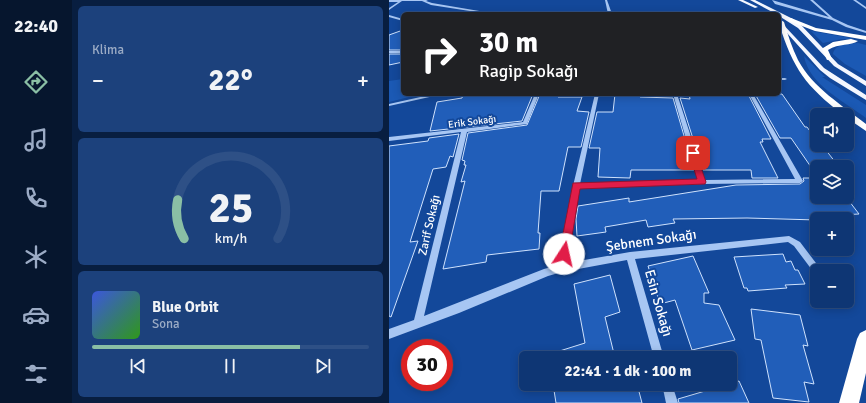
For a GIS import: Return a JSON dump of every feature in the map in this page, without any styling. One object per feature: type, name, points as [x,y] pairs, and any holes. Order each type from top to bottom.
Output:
[{"type":"highway","points":[[791,20],[815,29],[866,38]]},
{"type":"highway","points":[[781,24],[797,64],[807,78],[825,96],[866,128]]},
{"type":"highway","points":[[829,58],[825,49],[835,43],[847,41],[866,42]]},
{"type":"highway","points":[[849,403],[866,339]]},
{"type":"main road","points":[[740,0],[765,12]]},
{"type":"main road","points":[[752,0],[775,12]]},
{"type":"main road","points":[[781,15],[800,27],[829,58],[847,73],[866,84]]},
{"type":"main road","points":[[781,22],[822,69],[866,98]]},
{"type":"street","points":[[422,0],[431,4],[482,12]]},
{"type":"street","points":[[389,1],[431,0]]},
{"type":"street","points":[[606,0],[609,12]]},
{"type":"street","points":[[773,0],[776,3],[833,19],[847,26],[866,32]]},
{"type":"street","points":[[811,0],[833,19]]},
{"type":"street","points":[[854,0],[866,8]]},
{"type":"street","points":[[389,9],[401,1]]},
{"type":"street","points":[[389,16],[401,19]]},
{"type":"street","points":[[389,52],[401,52]]},
{"type":"street","points":[[389,105],[432,96]]},
{"type":"street","name":"Erik Sokağı","points":[[389,139],[525,124],[536,96]]},
{"type":"street","points":[[562,268],[576,186],[597,96]]},
{"type":"street","points":[[676,96],[702,182]]},
{"type":"street","points":[[576,186],[800,181],[752,96]]},
{"type":"street","name":"Zarif Sokağı","points":[[418,324],[463,131]]},
{"type":"street","name":"Şebnem Sokağı","points":[[389,334],[492,295],[531,278],[562,268],[630,256],[789,238],[797,244],[813,264]]},
{"type":"street","name":"Esin Sokağı","points":[[630,256],[657,351]]},
{"type":"street","points":[[669,391],[672,403]]},
{"type":"shaded area","points":[[811,31],[852,39],[842,39],[823,43]]},
{"type":"shaded area","points":[[858,43],[866,45],[866,76],[845,64],[833,54],[834,50],[839,46]]},
{"type":"shaded area","points":[[804,56],[825,77],[822,77],[866,105],[866,118],[854,110],[854,108],[851,108],[829,92],[813,76],[807,66]]},
{"type":"shaded area","points":[[401,79],[401,96],[409,97],[389,102],[389,81]]},
{"type":"building","points":[[401,31],[401,50],[389,50],[389,35]]},
{"type":"building","points":[[389,54],[401,54],[401,62],[389,65]]},
{"type":"building","points":[[782,94],[805,127],[807,127],[810,131],[810,152],[827,152],[834,160],[810,160],[810,166],[791,138],[780,138],[756,96],[781,96]]},
{"type":"building","points":[[463,96],[532,96],[522,121],[430,131],[437,102],[462,98]]},
{"type":"building","points":[[539,96],[582,97],[577,111],[589,112],[581,147],[568,147],[559,191],[541,191],[538,233],[540,233],[539,249],[487,255],[486,262],[443,269],[465,181],[461,182],[466,165],[464,165],[465,161],[462,160],[468,133],[527,125]]},
{"type":"building","points":[[615,96],[673,98],[694,170],[631,170],[630,178],[598,177],[600,148],[589,148],[597,112],[613,112]]},
{"type":"building","points":[[689,96],[749,96],[771,139],[762,139],[763,142],[760,142],[778,178],[752,178],[751,170],[703,170],[680,98],[690,99]]},
{"type":"building","points":[[459,134],[453,157],[450,156],[446,167],[433,169],[410,242],[418,241],[391,317],[389,316],[389,146],[428,141],[429,138]]},
{"type":"building","points":[[803,178],[810,178],[810,204],[851,204],[859,214],[854,214],[854,212],[810,212],[810,220],[747,218],[673,219],[675,223],[648,227],[646,220],[605,227],[606,232],[577,236],[576,219],[578,206],[629,198],[629,202],[736,185],[800,184],[804,181]]},
{"type":"building","points":[[783,254],[786,262],[791,261],[795,270],[798,270],[805,284],[785,285],[787,288],[748,291],[747,288],[744,288],[734,257]]},
{"type":"building","points":[[693,256],[709,293],[704,293],[704,303],[719,305],[735,340],[692,350],[675,300],[660,304],[648,266]]},
{"type":"building","points":[[610,275],[620,312],[605,317],[613,351],[560,351],[585,343],[574,284]]},
{"type":"building","points":[[751,309],[800,315],[808,346],[803,345],[814,384],[804,382],[809,402],[773,398],[761,340],[755,339]]},
{"type":"building","points":[[739,381],[749,403],[679,403],[678,399],[705,391],[737,391],[737,382]]},
{"type":"building","points":[[554,391],[639,391],[642,403],[556,403]]},
{"type":"route","points":[[564,254],[576,186],[702,182],[693,153]]}]
